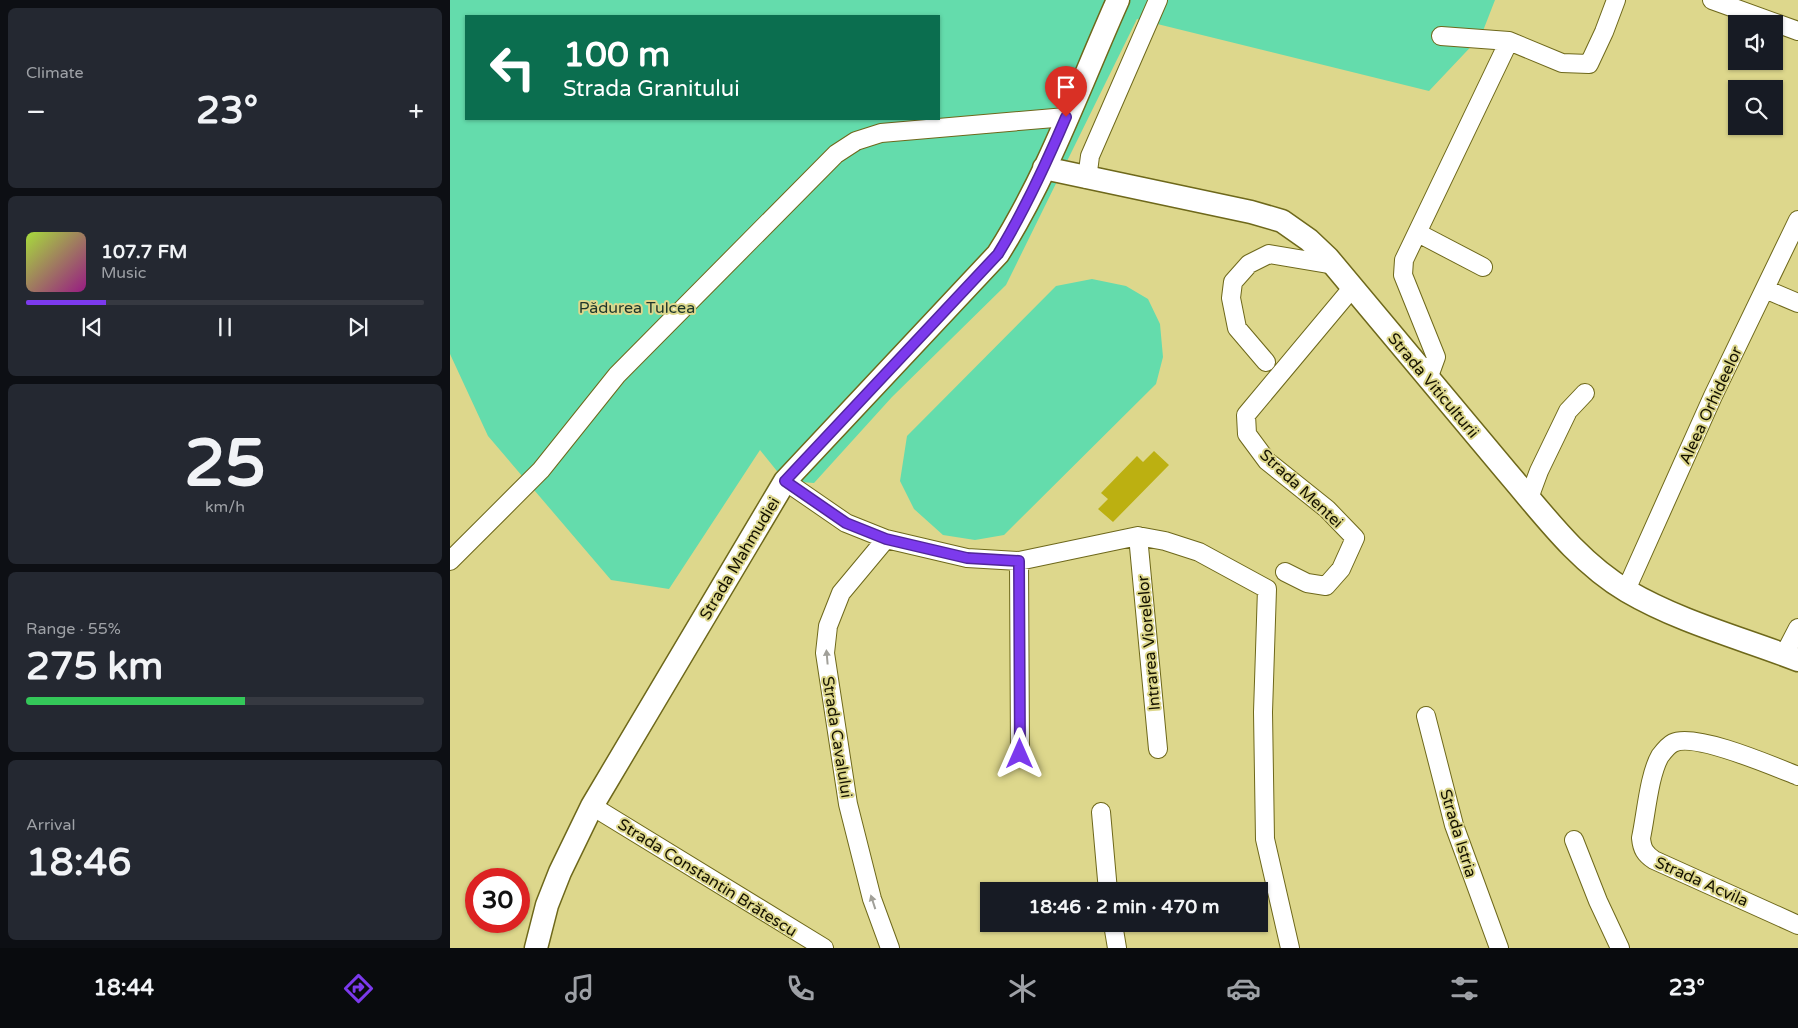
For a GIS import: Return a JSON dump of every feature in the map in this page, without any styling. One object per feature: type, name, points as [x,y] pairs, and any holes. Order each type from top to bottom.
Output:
[{"type":"main road","name":"Strada Mahmudiei","points":[[536,948],[547,905],[560,872],[592,806],[785,481],[998,254],[1017,224],[1044,168],[1118,0]]},
{"type":"main road","name":"Strada Viticulturii","points":[[1044,168],[1087,179],[1282,220],[1309,240],[1334,265],[1428,379],[1588,563],[1626,590],[1647,602],[1791,657]]},
{"type":"street","points":[[1087,179],[1090,156],[1158,0]]},
{"type":"street","points":[[1440,36],[1509,41],[1562,63],[1589,64],[1616,0]]},
{"type":"street","points":[[1712,0],[1798,31]]},
{"type":"street","points":[[1428,379],[1436,357],[1404,275],[1404,260],[1509,41]]},
{"type":"street","points":[[450,561],[541,470],[618,375],[836,154],[856,141],[880,133],[1066,117]]},
{"type":"street","name":"Aleea Orhideelor","points":[[1626,590],[1713,396],[1798,220]]},
{"type":"street","points":[[1418,232],[1483,267]]},
{"type":"street","points":[[1266,362],[1237,328],[1231,298],[1233,282],[1249,264],[1269,254],[1334,265]]},
{"type":"street","name":"Strada Mentei","points":[[1285,572],[1307,583],[1326,586],[1341,568],[1355,538],[1327,509],[1267,461],[1247,434],[1246,415],[1352,287]]},
{"type":"street","points":[[1765,289],[1798,303]]},
{"type":"street","points":[[1530,498],[1539,471],[1568,411],[1584,393]]},
{"type":"street","points":[[785,481],[846,523],[886,539],[967,558],[1019,561],[1138,536],[1166,541],[1199,552],[1267,589],[1263,712],[1265,832],[1290,948]]},
{"type":"street","name":"Intrarea Viorelelor","points":[[1138,536],[1158,750]]},
{"type":"street","name":"Strada Cavalului","points":[[886,539],[841,592],[828,626],[826,653],[848,804],[872,899],[890,948]]},
{"type":"street","points":[[1019,561],[1020,754]]},
{"type":"street","points":[[1791,657],[1798,628]]},
{"type":"street","name":"Strada Istria","points":[[1426,716],[1454,825],[1499,948]]},
{"type":"street","name":"Strada Acvila","points":[[1798,776],[1744,755],[1689,741],[1674,742],[1661,754],[1656,765],[1642,838],[1642,847],[1646,854],[1670,868],[1798,925]]},
{"type":"street","name":"Strada Constantin Brătescu","points":[[592,806],[824,948]]},
{"type":"street","points":[[1101,812],[1107,882]]},
{"type":"street","points":[[1574,840],[1598,901],[1620,948]]},
{"type":"street","points":[[1114,932],[1117,948]]},
{"type":"green space","name":"Pădurea Tulcea","points":[[450,0],[1495,0],[1481,36],[1429,91],[1137,19],[1006,285],[892,397],[814,483],[785,481],[760,450],[669,589],[611,580],[488,436],[450,354]]},
{"type":"green space","points":[[1092,279],[1126,286],[1148,299],[1160,324],[1163,357],[1156,384],[1004,535],[975,540],[943,535],[914,509],[900,481],[907,436],[1056,286]]},
{"type":"building","points":[[1154,451],[1169,465],[1113,522],[1098,509],[1108,499],[1101,493],[1137,456],[1143,462]]},
{"type":"route","points":[[1020,754],[1019,561],[967,558],[886,539],[846,523],[785,481],[998,254],[1017,224],[1066,117]]}]
